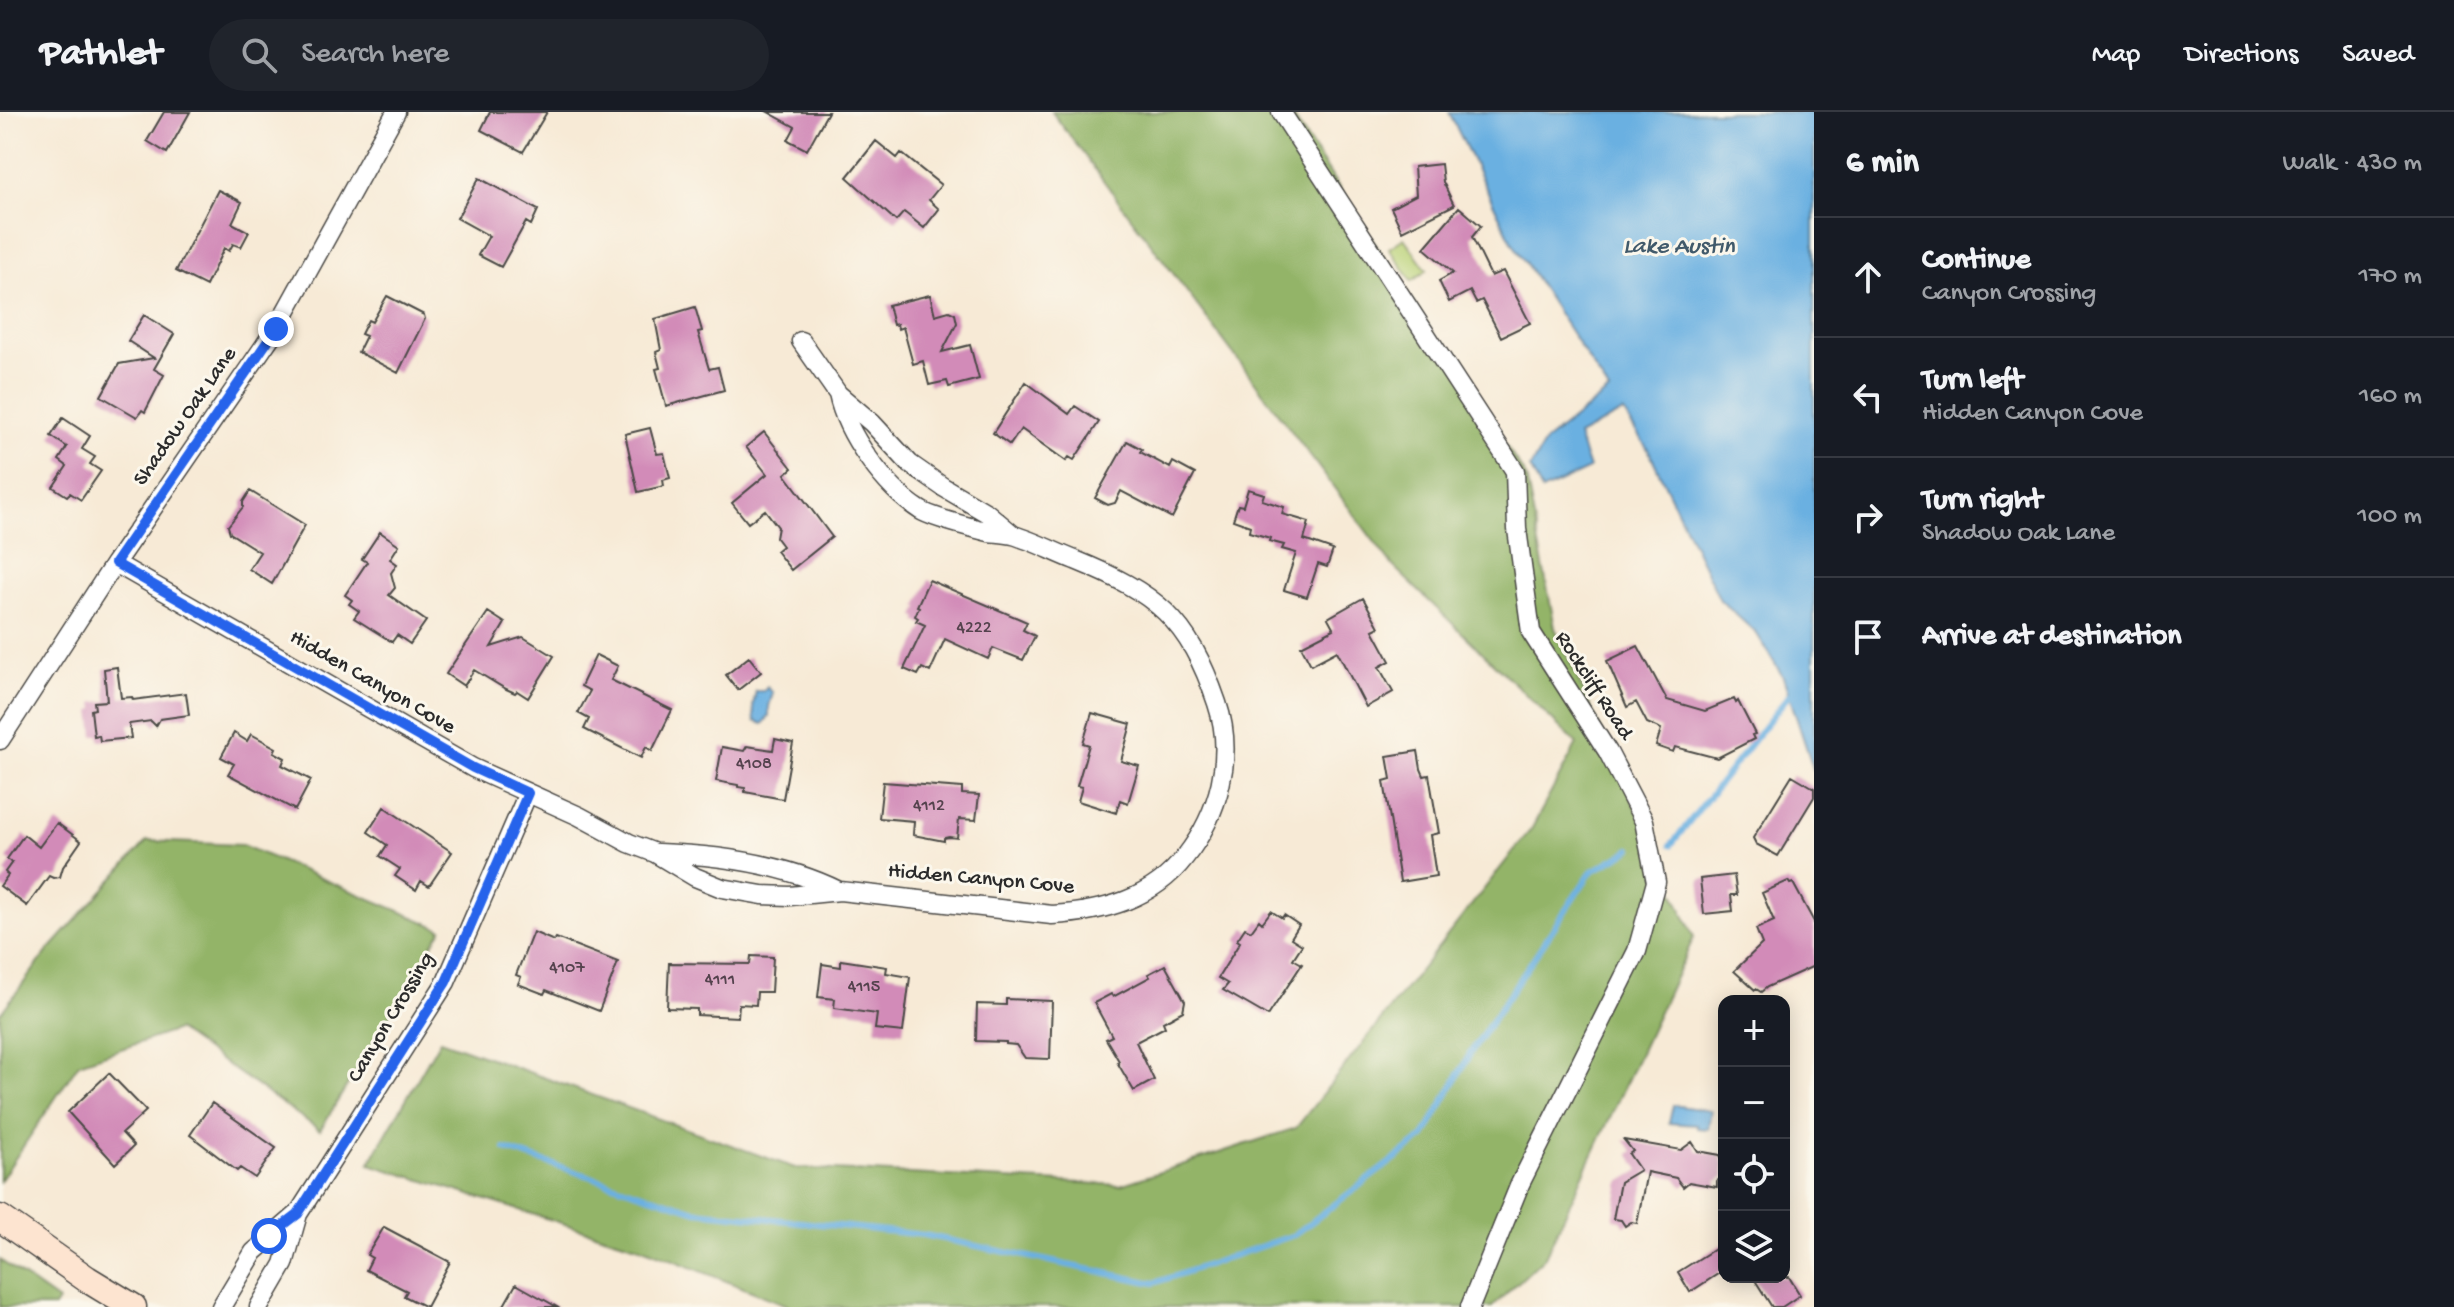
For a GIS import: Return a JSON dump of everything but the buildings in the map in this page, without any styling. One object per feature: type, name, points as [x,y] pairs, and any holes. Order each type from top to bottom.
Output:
[{"type":"street","name":"Shadow Oak Lane","points":[[0,740],[115,563],[276,329],[396,112]]},
{"type":"street","name":"Rockcliff Road","points":[[1281,112],[1515,471],[1517,529],[1531,632],[1608,752],[1644,821],[1656,882],[1637,951],[1520,1184],[1470,1307]]},
{"type":"street","name":"Hidden Canyon Cove","points":[[801,341],[838,394],[872,423],[910,464],[987,513],[1012,534]]},
{"type":"street","name":"Hidden Canyon Cove","points":[[115,563],[473,768],[655,853],[695,877],[722,888],[790,896],[840,891],[1052,915],[1106,908],[1128,901],[1149,889],[1178,866],[1196,842],[1216,804],[1224,748],[1220,713],[1205,668],[1174,618],[1152,598],[1122,579],[1012,534],[989,532],[924,513],[907,501],[879,472],[842,416],[838,394]]},
{"type":"street","name":"Canyon Crossing","points":[[221,1307],[254,1252],[298,1214],[446,982],[528,793]]},
{"type":"street","name":"Hidden Canyon Cove","points":[[655,853],[682,854],[783,870],[840,891]]},
{"type":"street","name":"Canyon Crossing","points":[[259,1307],[284,1264],[298,1214]]},
{"type":"street","points":[[0,1218],[133,1307]]},
{"type":"green space","points":[[1052,112],[1290,112],[1526,477],[1555,628],[1694,937],[1545,1257],[1492,1307],[792,1307],[640,1247],[369,1164],[440,1040],[795,1168],[1120,1185],[1296,1128],[1532,828],[1577,744],[1392,565]]},
{"type":"green space","points":[[1404,238],[1427,270],[1412,281],[1389,248]]},
{"type":"green space","points":[[147,841],[242,845],[442,929],[320,1130],[177,1030],[79,1063],[0,1181],[0,1014],[48,951]]},
{"type":"green space","points":[[0,1260],[58,1301],[54,1307],[0,1307]]},
{"type":"water","name":"Lake Austin","points":[[1449,112],[1814,112],[1814,771],[1783,677],[1757,634],[1720,600],[1649,451],[1623,412],[1578,436],[1589,469],[1542,491],[1530,468],[1546,441],[1609,391],[1512,242]]},
{"type":"water","points":[[767,687],[773,693],[769,716],[763,724],[755,721],[753,705],[756,691],[764,691]]},
{"type":"water","points":[[1673,1105],[1711,1111],[1708,1129],[1669,1123]]},
{"type":"waterway","points":[[1671,845],[1790,694],[1794,693]]},
{"type":"waterway","points":[[505,1149],[696,1211],[924,1235],[1154,1283],[1294,1235],[1424,1137],[1471,1052],[1591,872],[1631,849]]},
{"type":"route","points":[[269,1236],[298,1214],[446,982],[528,793],[473,768],[115,563],[276,329]]}]
